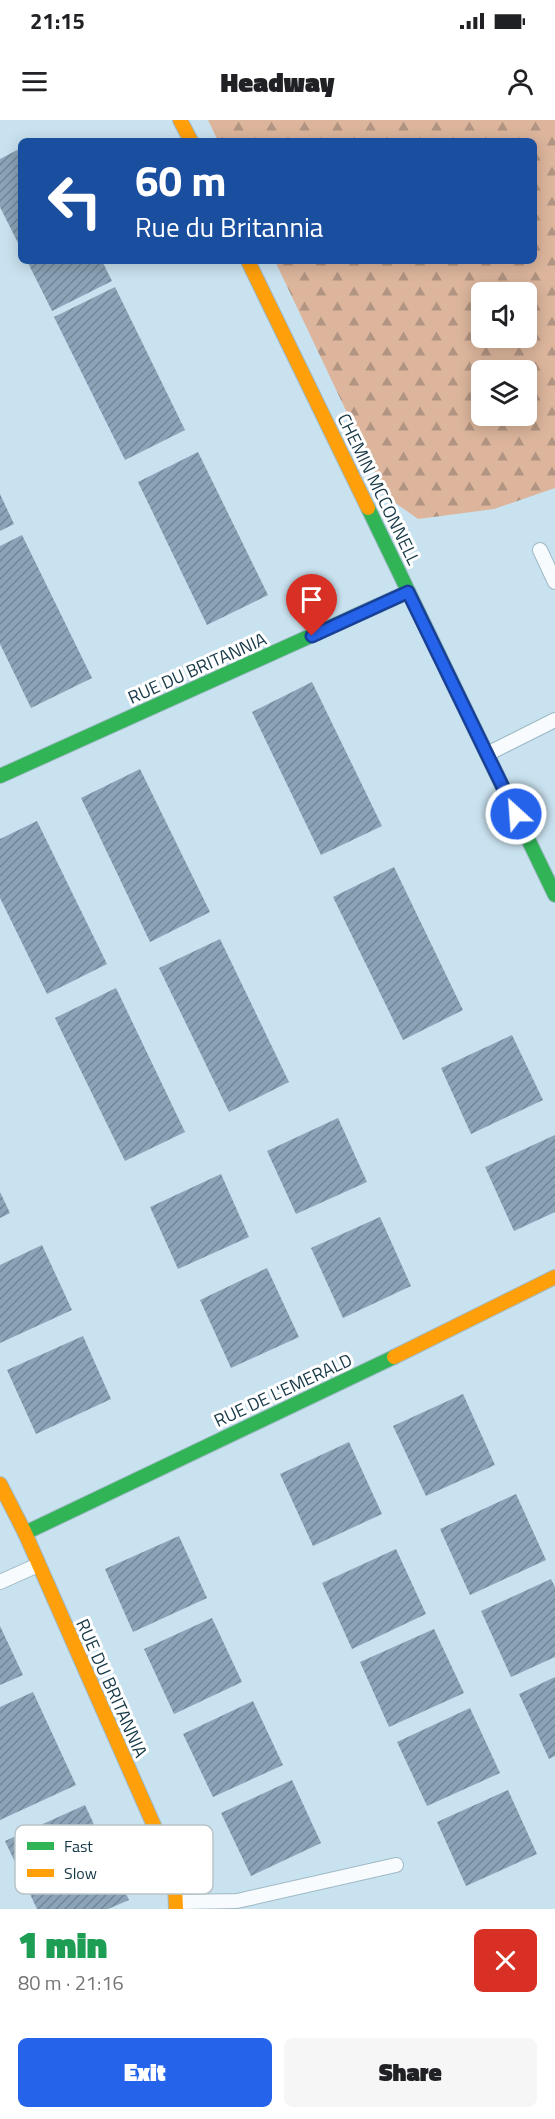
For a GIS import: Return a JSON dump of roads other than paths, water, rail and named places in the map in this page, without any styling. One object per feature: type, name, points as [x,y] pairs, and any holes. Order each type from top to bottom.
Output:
[{"type":"street","points":[[180,120],[189,138]]},
{"type":"street","name":"CHEMIN MCCONNELL","points":[[250,264],[555,896]]},
{"type":"street","name":"RUE DU BRITANNIA","points":[[0,776],[408,592]]},
{"type":"street","name":"RUE DE L'EMERALD","points":[[25,1533],[498,1307],[555,1277]]},
{"type":"street","name":"RUE DU BRITANNIA","points":[[0,1484],[25,1533],[154,1825]]},
{"type":"lane","points":[[540,550],[555,582]]},
{"type":"lane","points":[[487,754],[555,720]]},
{"type":"lane","points":[[0,1582],[38,1565]]},
{"type":"lane","points":[[178,1906],[237,1901],[396,1865]]}]
